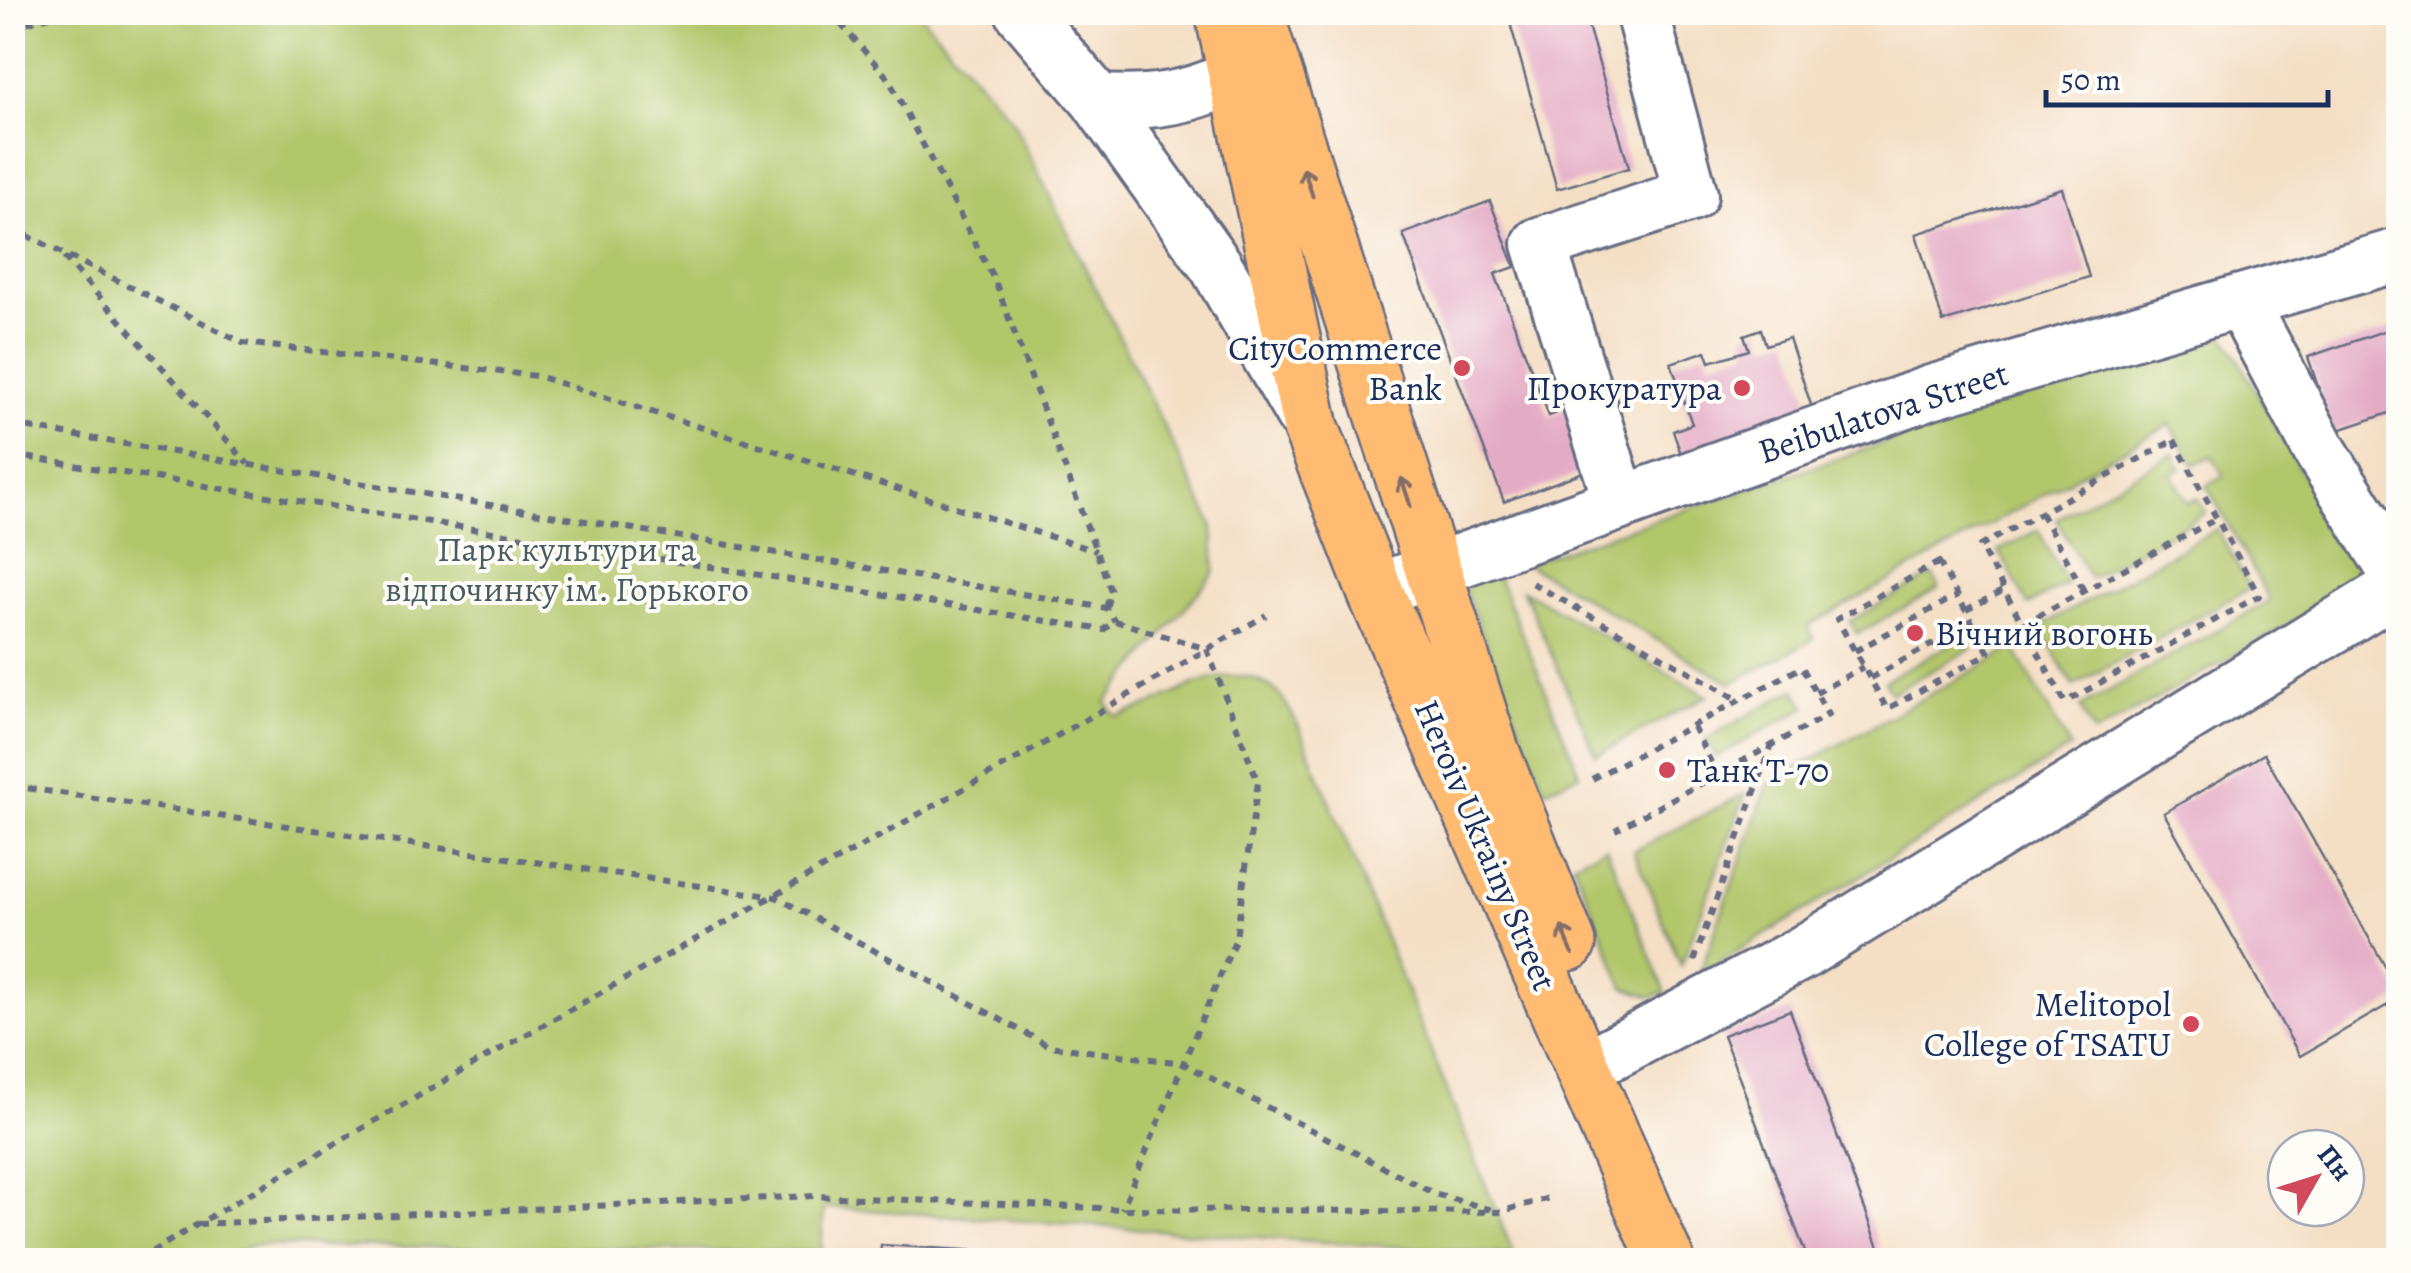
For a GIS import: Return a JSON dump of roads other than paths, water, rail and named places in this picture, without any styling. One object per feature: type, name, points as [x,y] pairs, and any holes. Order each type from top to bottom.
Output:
[{"type":"main road","name":"Heroiv Ukrainy Street","points":[[1223,12],[1254,48],[1402,580],[1666,1260]]},
{"type":"main road","name":"Heroiv Ukrainy Street","points":[[1254,48],[1310,428],[1402,580],[1491,751],[1612,1053],[1687,1260]]},
{"type":"street","points":[[1022,12],[1097,100],[1216,266],[1310,428]]},
{"type":"street","points":[[1620,502],[1540,244],[1690,195],[1642,12]]},
{"type":"street","points":[[1097,100],[1155,102],[1212,88],[1254,48]]},
{"type":"street","name":"Beibulatova Street","points":[[1402,580],[1932,392],[2398,255]]},
{"type":"street","points":[[2241,301],[2318,449],[2398,576]]},
{"type":"street","points":[[1612,1053],[1802,953],[2398,588]]},
{"type":"place","name":"CityCommerce Bank","points":[[1462,368]]},
{"type":"place","name":"Прокуратура","points":[[1742,388]]},
{"type":"place","name":"Вічний вогонь","points":[[1915,633]]},
{"type":"place","name":"Танк Т-70","points":[[1667,770]]},
{"type":"place","name":"Melitopol College of TSATU","points":[[2191,1024]]},
{"type":"park label","name":"Парк культури та відпочинку ім. Горького","points":[[567,569]]}]
